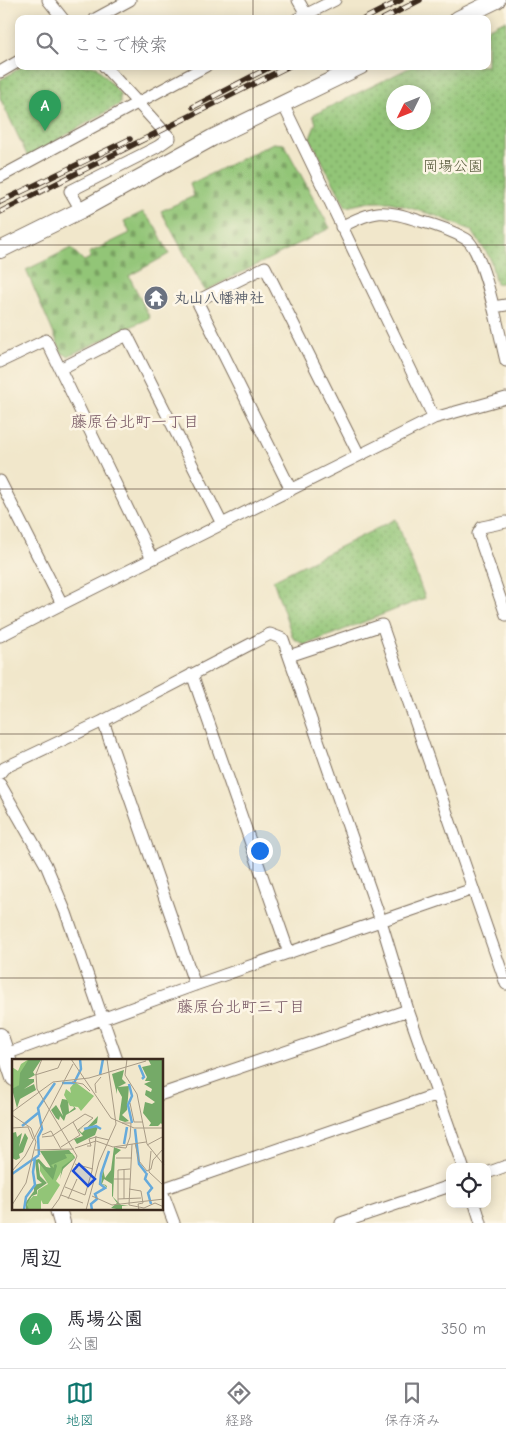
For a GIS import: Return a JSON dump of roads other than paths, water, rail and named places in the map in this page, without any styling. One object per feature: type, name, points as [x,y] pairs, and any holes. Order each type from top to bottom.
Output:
[{"type":"street","points":[[48,0],[59,15]]},
{"type":"street","points":[[102,15],[130,0]]},
{"type":"street","points":[[298,0],[301,15]]},
{"type":"street","points":[[305,15],[335,0]]},
{"type":"street","points":[[466,15],[497,0]]},
{"type":"street","points":[[0,72],[15,63]]},
{"type":"street","points":[[81,210],[70,191],[170,138],[107,70]]},
{"type":"street","points":[[0,177],[198,70]]},
{"type":"street","points":[[0,250],[81,210],[212,138],[352,70]]},
{"type":"street","points":[[283,104],[434,418]]},
{"type":"street","points":[[341,226],[360,217],[382,211],[431,224],[468,240],[480,258],[506,361]]},
{"type":"street","points":[[291,490],[197,302],[265,267],[360,456]]},
{"type":"street","points":[[493,308],[506,305]]},
{"type":"street","points":[[60,369],[127,335],[222,524]]},
{"type":"street","points":[[0,362],[46,340],[152,559]]},
{"type":"street","points":[[0,636],[434,418],[506,398]]},
{"type":"street","points":[[0,481],[62,604]]},
{"type":"street","points":[[506,522],[482,528],[478,534],[506,615]]},
{"type":"street","points":[[290,656],[382,625],[506,984]]},
{"type":"street","points":[[0,773],[4,768],[103,720],[270,634],[283,639],[381,921],[408,1010],[462,1163]]},
{"type":"street","points":[[192,674],[289,953]]},
{"type":"street","points":[[103,720],[195,985]]},
{"type":"street","points":[[0,784],[42,858],[63,905],[117,1059]]},
{"type":"street","points":[[6,1054],[195,985],[473,889]]},
{"type":"street","points":[[164,1093],[408,1010]]},
{"type":"street","points":[[0,1036],[12,1072]]},
{"type":"street","points":[[164,1189],[438,1094]]},
{"type":"street","points":[[491,1172],[506,1166]]},
{"type":"street","points":[[340,1223],[446,1187]]},
{"type":"street","points":[[164,1196],[174,1223]]},
{"type":"street","points":[[476,1208],[481,1223]]},
{"type":"street","points":[[58,1210],[62,1223]]},
{"type":"railway","points":[[372,15],[401,0]]},
{"type":"railway","points":[[391,15],[420,0]]},
{"type":"railway","points":[[193,107],[264,70]]},
{"type":"railway","points":[[0,212],[281,70]]},
{"type":"railway","points":[[0,202],[130,139]]},
{"type":"place","name":"馬場公園","points":[[45,131]]},
{"type":"place","name":"丸山八幡神社","points":[[156,298]]},
{"type":"district","name":"藤原台北町一丁目","points":[[135,422]]},
{"type":"district","name":"藤原台北町三丁目","points":[[241,1007]]},
{"type":"park label","name":"岡場公園","points":[[453,166]]}]
